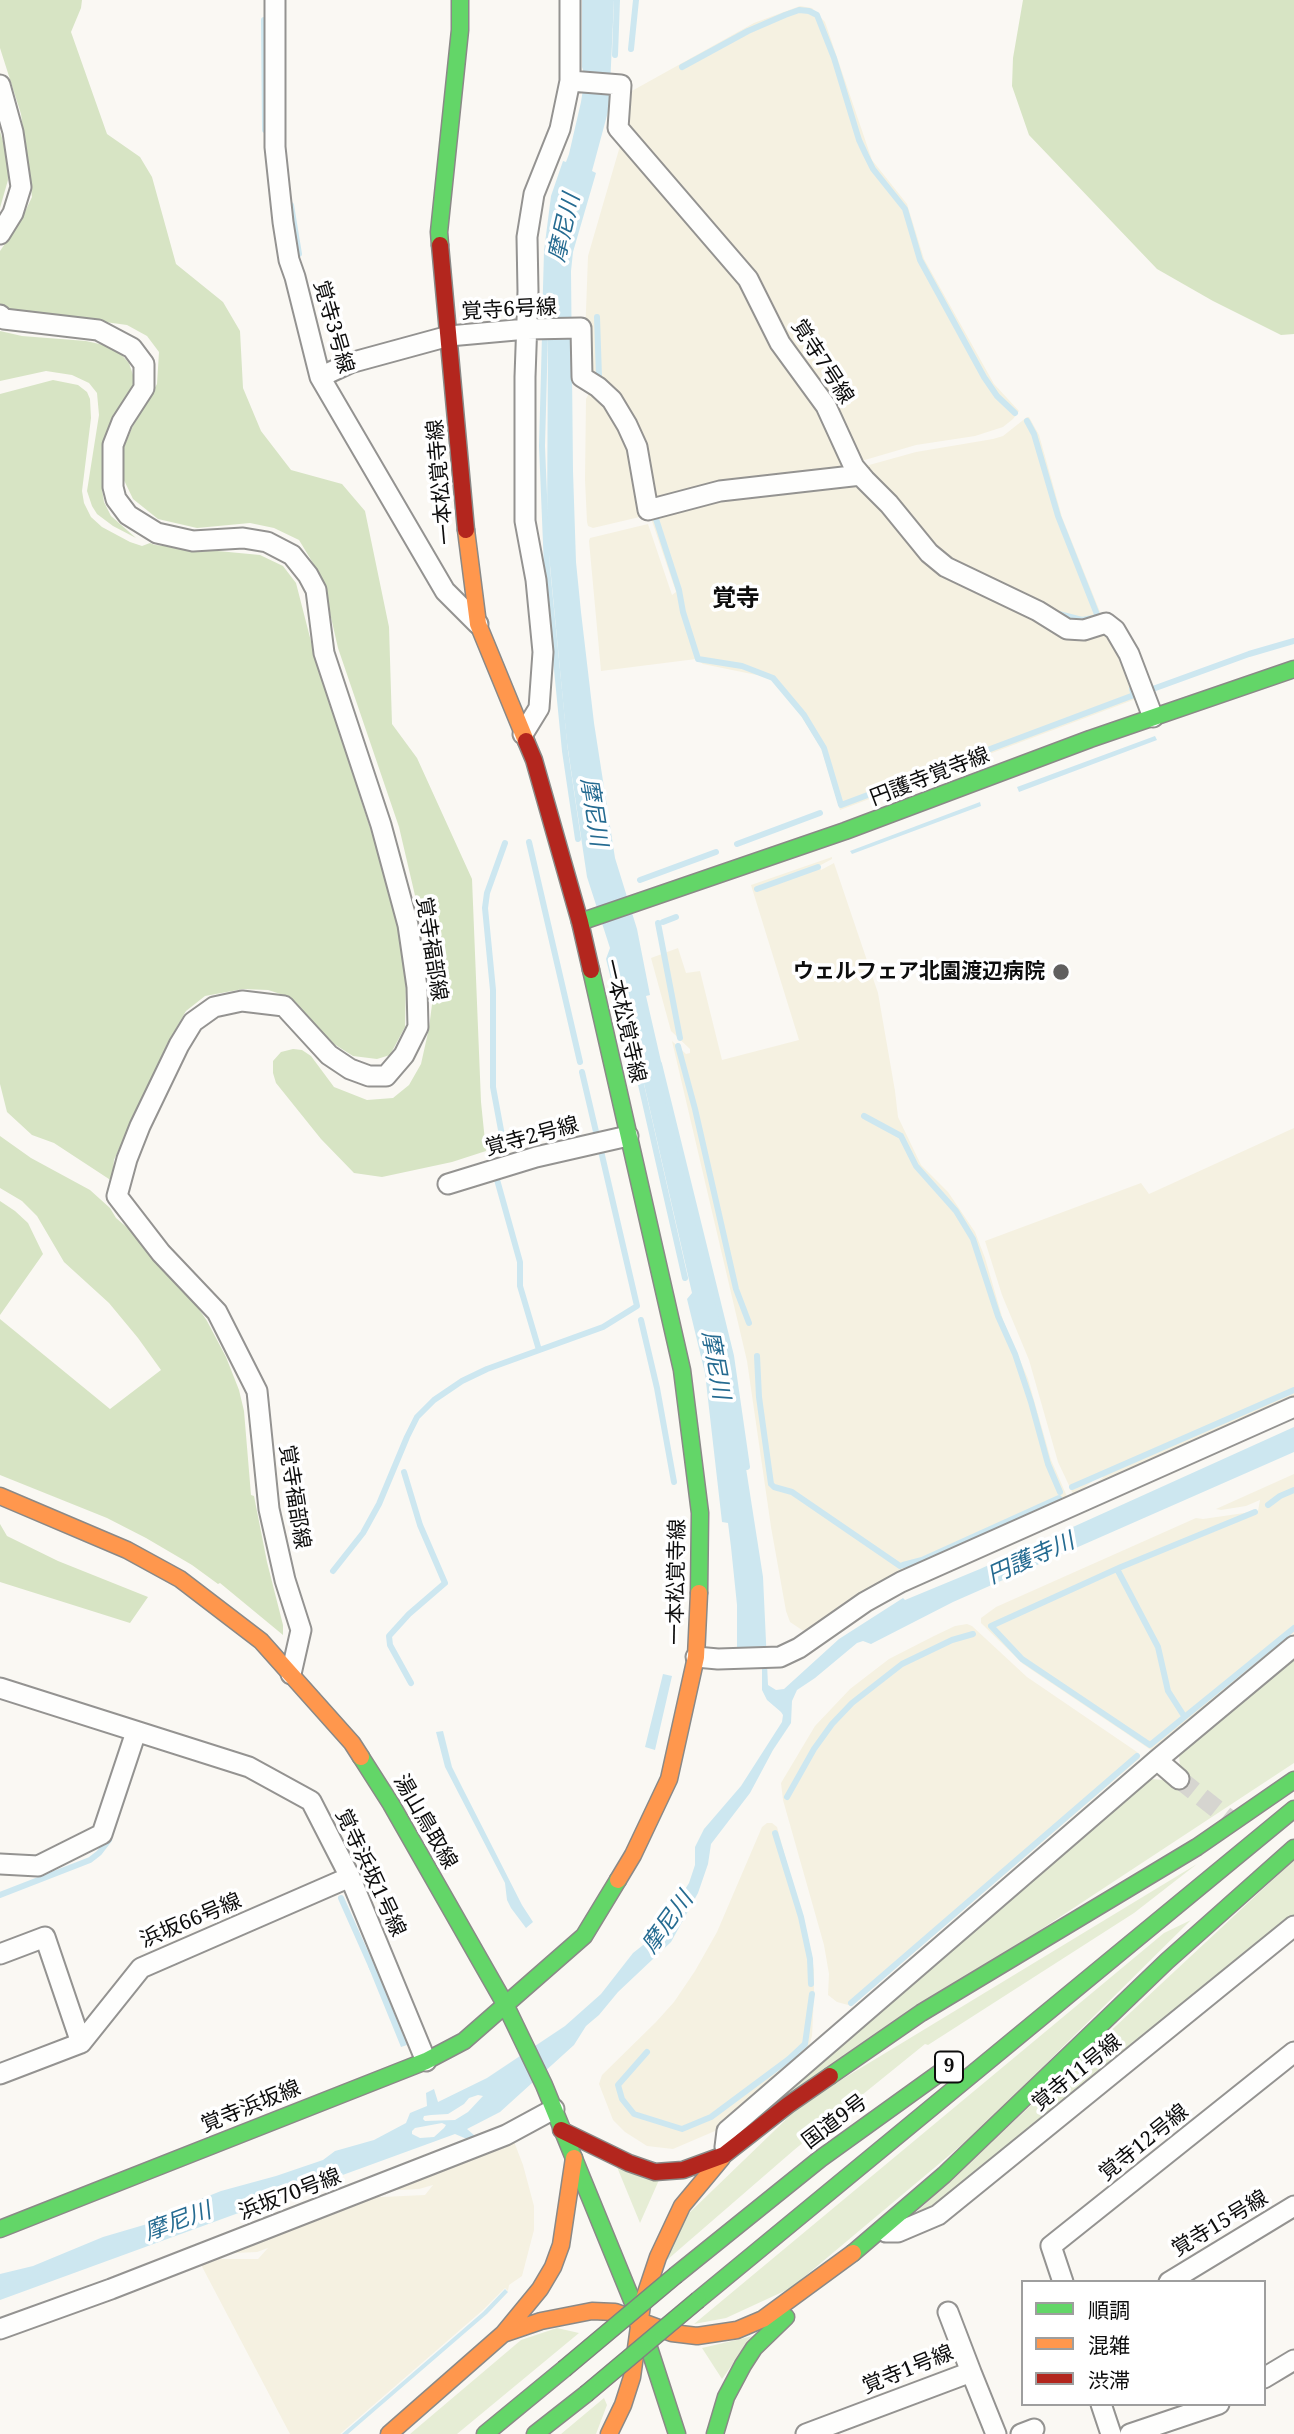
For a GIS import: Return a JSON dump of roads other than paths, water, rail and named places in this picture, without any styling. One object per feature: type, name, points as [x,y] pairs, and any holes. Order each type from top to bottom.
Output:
[{"type":"main road","name":"一本松覚寺線","points":[[460,0],[460,30],[439,232],[470,572],[478,624],[534,760],[587,919],[628,1136],[682,1370],[700,1513],[696,1657],[669,1779],[633,1855],[584,1936],[505,2004]]},
{"type":"main road","name":"円護寺覚寺線","points":[[587,919],[845,831],[1294,668]]},
{"type":"main road","name":"湯山鳥取線","points":[[0,1496],[127,1550],[180,1579],[261,1641],[358,1753],[391,1804],[505,2004],[544,2085],[640,2320],[677,2434]]},
{"type":"main road","points":[[609,2434],[623,2405],[632,2377],[648,2281],[676,2217],[696,2186],[724,2155],[788,2105],[902,2026],[978,1977],[1197,1847],[1294,1780]]},
{"type":"main road","name":"9","points":[[535,2434],[1294,1809]]},
{"type":"main road","points":[[503,2334],[541,2321],[592,2311],[615,2312],[661,2330],[684,2335],[711,2335],[737,2330],[763,2319],[877,2233],[1000,2122],[1167,1961],[1294,1848]]},
{"type":"main road","name":"9","points":[[998,2032],[1227,1865]]},
{"type":"main road","name":"覚寺浜坂線","points":[[0,2229],[426,2061],[464,2041],[505,2004]]},
{"type":"main road","name":"国道9号","points":[[485,2434],[676,2275],[830,2152],[964,2056]]},
{"type":"main road","points":[[561,2130],[629,2163],[655,2172],[683,2170],[724,2155]]},
{"type":"main road","points":[[389,2434],[503,2334],[541,2288],[559,2252],[574,2158]]},
{"type":"main road","points":[[715,2434],[726,2397],[754,2348],[851,2254]]},
{"type":"street","name":"覚寺3号線","points":[[275,0],[275,146],[283,222],[289,260],[320,377],[444,591],[478,624]]},
{"type":"street","points":[[523,734],[539,708],[543,652],[536,580],[525,521],[532,330],[528,226],[534,194],[560,129],[575,81],[570,0]]},
{"type":"street","name":"覚寺7号線","points":[[575,81],[621,86],[618,128],[748,279],[780,343],[826,406],[854,467],[929,553],[946,567],[1038,611],[1067,629],[1084,630],[1106,623],[1115,630],[1129,654],[1153,717]]},
{"type":"street","points":[[0,85],[13,132],[21,187],[13,213],[0,234]]},
{"type":"street","name":"覚寺福部線","points":[[0,315],[4,319],[98,330],[132,348],[144,364],[144,388],[122,422],[113,445],[113,487],[116,499],[128,514],[157,533],[192,541],[243,538],[267,542],[292,555],[308,575],[316,590],[324,653],[381,825],[408,925],[417,987],[418,1027],[404,1055],[386,1076],[369,1076],[350,1069],[329,1055],[284,1006],[242,1001],[214,1007],[193,1022],[179,1045],[140,1126],[117,1196],[161,1253],[217,1312],[257,1391],[270,1509],[285,1580],[301,1630],[290,1674]]},
{"type":"street","name":"覚寺6号線","points":[[320,377],[350,363],[449,336],[581,328],[582,377],[612,400],[627,425],[637,447],[648,510],[720,491],[861,475]]},
{"type":"street","name":"覚寺2号線","points":[[448,1184],[536,1157],[628,1136]]},
{"type":"street","points":[[696,1657],[772,1658],[799,1648],[865,1602],[901,1582],[1294,1407]]},
{"type":"street","points":[[724,2155],[727,2131],[1157,1760],[1294,1646]]},
{"type":"street","name":"覚寺浜坂1号線","points":[[0,1688],[249,1767],[311,1801],[350,1877],[426,2061]]},
{"type":"street","points":[[0,1864],[37,1866],[102,1834],[136,1732]]},
{"type":"street","points":[[1157,1760],[1179,1779]]},
{"type":"street","name":"浜坂66号線","points":[[81,2043],[141,1968],[350,1877]]},
{"type":"street","name":"覚寺11号線","points":[[877,2233],[898,2232],[938,2215],[1294,1926]]},
{"type":"street","points":[[0,1954],[45,1937],[81,2043],[0,2074]]},
{"type":"street","name":"覚寺12号線","points":[[1062,2280],[1051,2246],[1294,2052]]},
{"type":"street","name":"浜坂70号線","points":[[0,2329],[111,2289],[493,2140],[554,2109]]},
{"type":"street","name":"覚寺15号線","points":[[1172,2280],[1294,2206]]},
{"type":"street","name":"覚寺1号線","points":[[806,2434],[971,2372],[948,2312]]},
{"type":"street","points":[[1266,2377],[1294,2360]]},
{"type":"street","points":[[971,2372],[996,2434]]},
{"type":"street","points":[[1102,2406],[1111,2434]]},
{"type":"street","points":[[1130,2434],[1213,2406]]},
{"type":"water","points":[[582,0],[614,0],[609,108],[592,171],[596,173],[573,252],[571,271],[576,562],[594,723],[615,858],[637,929],[650,995],[646,996],[663,1070],[659,1071],[728,1353],[763,1577],[768,1685],[776,1690],[784,1689],[839,1639],[903,1598],[905,1600],[980,1569],[1294,1427],[1294,1452],[953,1602],[871,1644],[863,1641],[857,1643],[797,1690],[792,1701],[791,1723],[750,1793],[711,1844],[708,1864],[698,1893],[671,1942],[618,1992],[586,2026],[574,2045],[500,2112],[467,2129],[475,2136],[467,2139],[455,2134],[0,2300],[0,2274],[33,2266],[103,2237],[154,2222],[171,2211],[221,2191],[276,2176],[323,2160],[335,2151],[374,2140],[406,2123],[410,2113],[427,2106],[426,2093],[434,2089],[438,2102],[487,2078],[565,2026],[601,1994],[633,1953],[660,1929],[689,1883],[695,1865],[695,1847],[704,1829],[741,1786],[782,1722],[783,1715],[767,1700],[762,1690],[762,1665],[737,1653],[737,1605],[728,1523],[722,1522],[705,1373],[687,1299],[692,1293],[642,1075],[635,1075],[606,959],[610,948],[587,877],[567,743],[547,534],[548,335],[542,324],[544,251],[551,196],[563,161],[566,162],[569,154],[585,77],[582,67]],"holes":[[[483,2096],[468,2112],[455,2120],[423,2119],[424,2116],[448,2114],[469,2098]],[[442,2123],[446,2125],[434,2137],[420,2138],[412,2134],[415,2128]]]},
{"type":"water","points":[[1155,736],[1157,740],[1019,792],[1017,787]]},
{"type":"water","points":[[980,802],[981,806],[852,854],[850,851]]},
{"type":"water","points":[[663,1674],[672,1676],[655,1750],[645,1747]]},
{"type":"water","points":[[443,1731],[452,1767],[533,1922],[526,1928],[511,1908],[505,1883],[445,1767],[436,1732]]},
{"type":"water","points":[[374,1964],[407,2045],[401,2047],[368,1966]]},
{"type":"water","points":[[505,2289],[508,2292],[487,2314],[348,2434],[342,2434],[483,2312]]},
{"type":"waterway","points":[[615,55],[617,0]]},
{"type":"waterway","points":[[631,49],[636,0]]},
{"type":"waterway","points":[[682,67],[748,31],[785,15],[799,10],[817,15],[866,155],[873,169],[905,209],[920,260],[984,377],[997,396],[1015,413]]},
{"type":"waterway","points":[[264,20],[265,130]]},
{"type":"waterway","points":[[291,205],[299,254]]},
{"type":"waterway","points":[[597,317],[599,377]]},
{"type":"waterway","name":"摩尼川","points":[[545,335],[542,446],[547,568],[565,751],[578,839]]},
{"type":"waterway","points":[[1027,421],[1034,434],[1058,516],[1098,617],[1082,620],[1059,614]]},
{"type":"waterway","points":[[655,516],[698,659],[742,666],[773,678],[804,715],[824,748],[841,805],[1134,695],[1132,689]]},
{"type":"waterway","points":[[1150,690],[1249,654],[1294,641]]},
{"type":"waterway","points":[[737,844],[820,813]]},
{"type":"waterway","points":[[529,842],[580,1062]]},
{"type":"waterway","points":[[505,843],[487,893],[485,908],[493,990],[493,1087],[506,1157]]},
{"type":"waterway","points":[[640,880],[716,852]]},
{"type":"waterway","points":[[757,889],[818,867]]},
{"type":"waterway","points":[[663,922],[676,917]]},
{"type":"waterway","points":[[658,923],[680,1038]]},
{"type":"waterway","points":[[678,1046],[736,1289],[749,1323]]},
{"type":"waterway","name":"摩尼川","points":[[659,1064],[731,1356],[747,1467]]},
{"type":"waterway","points":[[637,1067],[685,1278]]},
{"type":"waterway","points":[[582,1072],[597,1136]]},
{"type":"waterway","points":[[864,1116],[901,1136],[916,1166],[956,1211],[973,1239],[998,1316],[1015,1354],[1048,1464],[1060,1492]]},
{"type":"waterway","points":[[333,1571],[363,1533],[379,1504],[417,1417],[434,1400],[462,1381],[487,1369],[603,1327],[637,1306],[601,1151]]},
{"type":"waterway","points":[[496,1176],[520,1262],[520,1286],[539,1350]]},
{"type":"waterway","points":[[641,1320],[657,1388],[674,1482]]},
{"type":"waterway","points":[[757,1356],[759,1397],[771,1484],[792,1492],[900,1566]]},
{"type":"waterway","points":[[1072,1487],[1294,1390]]},
{"type":"waterway","points":[[404,1472],[420,1525],[445,1583],[409,1614],[389,1636],[390,1645],[411,1683]]},
{"type":"waterway","points":[[1268,1505],[1294,1490]]},
{"type":"waterway","points":[[903,1565],[922,1560],[1059,1498]]},
{"type":"waterway","points":[[1255,1512],[1121,1567],[991,1626],[1022,1659],[1150,1745],[1294,1628]]},
{"type":"waterway","points":[[1117,1569],[1158,1647],[1168,1691],[1184,1716]]},
{"type":"waterway","points":[[787,1797],[814,1749],[852,1703],[902,1664],[952,1640],[973,1634]]},
{"type":"waterway","points":[[851,2003],[1137,1756]]},
{"type":"waterway","points":[[775,1833],[801,1917],[810,1959],[811,1984]]},
{"type":"waterway","points":[[0,1895],[90,1860],[109,1840]]},
{"type":"waterway","points":[[341,1898],[373,1970]]},
{"type":"waterway","points":[[647,2052],[618,2085],[622,2099],[634,2114],[682,2129],[711,2117],[805,2044],[812,1994]]},
{"type":"tunnel","points":[[1179,1779],[1238,1826]]},
{"type":"place","name":"ウェルフェア北園渡辺病院","points":[[1061,972]]},
{"type":"district","name":"覚寺","points":[[736,599]]},
{"type":"water label","name":"円護寺川","points":[[1031,1559]]}]
